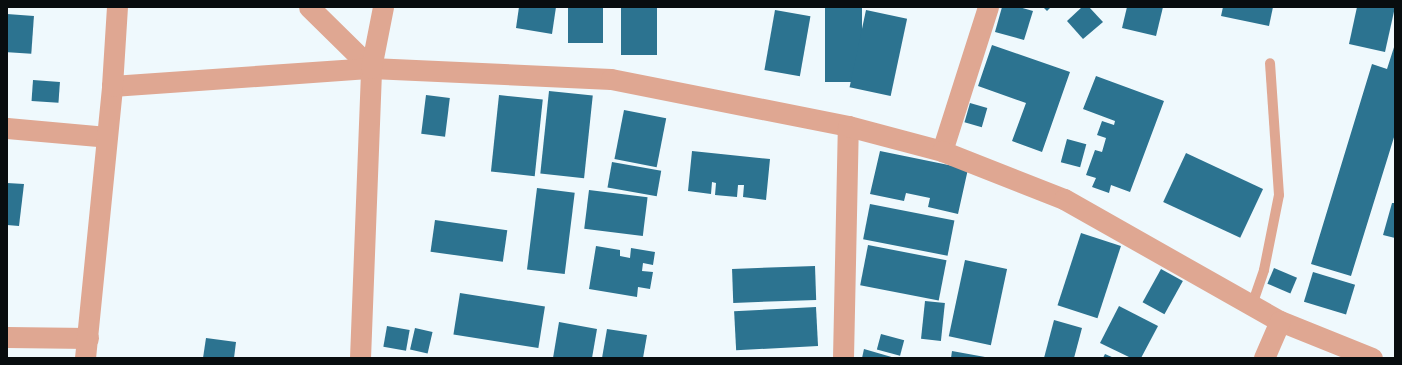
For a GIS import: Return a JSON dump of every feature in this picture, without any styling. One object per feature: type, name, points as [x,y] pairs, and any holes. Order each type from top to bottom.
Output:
[{"type":"street","points":[[7,337],[87,348],[112,86],[117,7]]},
{"type":"street","points":[[309,7],[371,68]]},
{"type":"street","points":[[360,358],[371,68],[383,7]]},
{"type":"street","points":[[942,151],[988,7]]},
{"type":"street","points":[[112,86],[371,68],[611,79],[848,126],[942,151],[1064,199],[1280,320],[1372,358]]},
{"type":"street","points":[[844,358],[848,126]]},
{"type":"street","points":[[7,128],[107,137]]},
{"type":"street","points":[[1264,358],[1280,320]]},
{"type":"lane","points":[[1252,305],[1264,270],[1279,195],[1270,63]]},
{"type":"building","points":[[519,7],[556,7],[552,34],[516,28]]},
{"type":"building","points":[[568,7],[603,7],[603,43],[568,43]]},
{"type":"building","points":[[621,7],[657,7],[657,55],[621,55]]},
{"type":"building","points":[[825,7],[862,7],[862,82],[825,82]]},
{"type":"building","points":[[1002,7],[1019,7],[1033,11],[1024,40],[995,32]]},
{"type":"building","points":[[1043,7],[1051,7],[1047,11]]},
{"type":"building","points":[[1082,7],[1089,7],[1103,22],[1083,39],[1067,21]]},
{"type":"building","points":[[1127,7],[1163,7],[1156,36],[1122,28]]},
{"type":"building","points":[[1223,7],[1273,7],[1269,26],[1221,16]]},
{"type":"building","points":[[1357,7],[1395,7],[1385,52],[1349,44]]},
{"type":"building","points":[[775,10],[810,16],[800,76],[764,70]]},
{"type":"building","points":[[866,10],[907,19],[891,96],[850,87]]},
{"type":"building","points":[[7,14],[34,16],[31,54],[7,52]]},
{"type":"building","points":[[1395,44],[1395,134],[1351,276],[1311,264],[1372,64],[1387,69]]},
{"type":"building","points":[[992,45],[1070,72],[1042,152],[1012,141],[1026,103],[978,86]]},
{"type":"building","points":[[1096,76],[1164,101],[1130,192],[1111,185],[1109,193],[1092,187],[1096,178],[1086,175],[1095,150],[1102,152],[1106,138],[1097,135],[1102,121],[1114,125],[1115,121],[1083,109]]},
{"type":"building","points":[[33,80],[60,82],[58,103],[32,101]]},
{"type":"building","points":[[549,91],[593,96],[584,178],[540,174]]},
{"type":"building","points":[[426,95],[450,98],[445,137],[421,134]]},
{"type":"building","points":[[499,95],[543,100],[535,176],[491,172]]},
{"type":"building","points":[[970,103],[987,108],[982,127],[964,122]]},
{"type":"building","points":[[624,110],[666,118],[657,167],[614,159]]},
{"type":"building","points":[[1067,139],[1086,144],[1080,167],[1061,162]]},
{"type":"building","points":[[692,151],[770,159],[766,200],[743,197],[744,185],[738,185],[737,197],[715,195],[716,183],[712,182],[711,194],[688,191]]},
{"type":"building","points":[[880,151],[968,169],[958,214],[928,207],[930,198],[906,193],[904,201],[870,194]]},
{"type":"building","points":[[1186,153],[1263,189],[1240,238],[1163,202]]},
{"type":"building","points":[[612,162],[661,171],[657,196],[607,188]]},
{"type":"building","points":[[7,183],[24,184],[19,226],[7,225]]},
{"type":"building","points":[[537,188],[575,193],[565,274],[527,269]]},
{"type":"building","points":[[589,190],[648,197],[643,236],[584,229]]},
{"type":"building","points":[[1392,203],[1395,203],[1395,238],[1383,235]]},
{"type":"building","points":[[870,204],[954,220],[948,256],[863,239]]},
{"type":"building","points":[[435,220],[507,230],[503,262],[431,252]]},
{"type":"building","points":[[1081,233],[1121,246],[1097,318],[1058,305]]},
{"type":"building","points":[[868,245],[947,260],[939,301],[860,285]]},
{"type":"building","points":[[596,246],[620,250],[620,256],[630,258],[631,248],[655,252],[653,265],[643,263],[642,271],[653,272],[650,289],[638,287],[637,297],[589,289]]},
{"type":"building","points":[[965,260],[1007,269],[991,345],[949,336]]},
{"type":"building","points":[[815,266],[816,300],[733,303],[732,269]]},
{"type":"building","points":[[1274,268],[1297,278],[1290,293],[1267,284]]},
{"type":"building","points":[[1161,269],[1183,281],[1164,314],[1143,302]]},
{"type":"building","points":[[1313,272],[1355,285],[1346,315],[1304,302]]},
{"type":"building","points":[[460,293],[545,306],[538,348],[453,334]]},
{"type":"building","points":[[925,301],[945,303],[941,341],[921,339]]},
{"type":"building","points":[[1119,306],[1158,326],[1141,358],[1131,358],[1100,343]]},
{"type":"building","points":[[816,307],[818,346],[736,350],[734,311]]},
{"type":"building","points":[[1054,320],[1082,328],[1074,358],[1044,358]]},
{"type":"building","points":[[559,322],[597,329],[592,358],[553,358]]},
{"type":"building","points":[[387,326],[410,330],[406,351],[383,347]]},
{"type":"building","points":[[415,328],[433,332],[428,353],[410,349]]},
{"type":"building","points":[[607,329],[647,335],[643,358],[602,358]]},
{"type":"building","points":[[881,334],[904,340],[900,356],[877,349]]},
{"type":"building","points":[[206,338],[236,342],[234,358],[203,358]]},
{"type":"building","points":[[864,349],[895,358],[862,358]]},
{"type":"building","points":[[952,351],[985,357],[985,358],[951,358]]},
{"type":"building","points":[[1105,354],[1114,358],[1103,358]]}]
